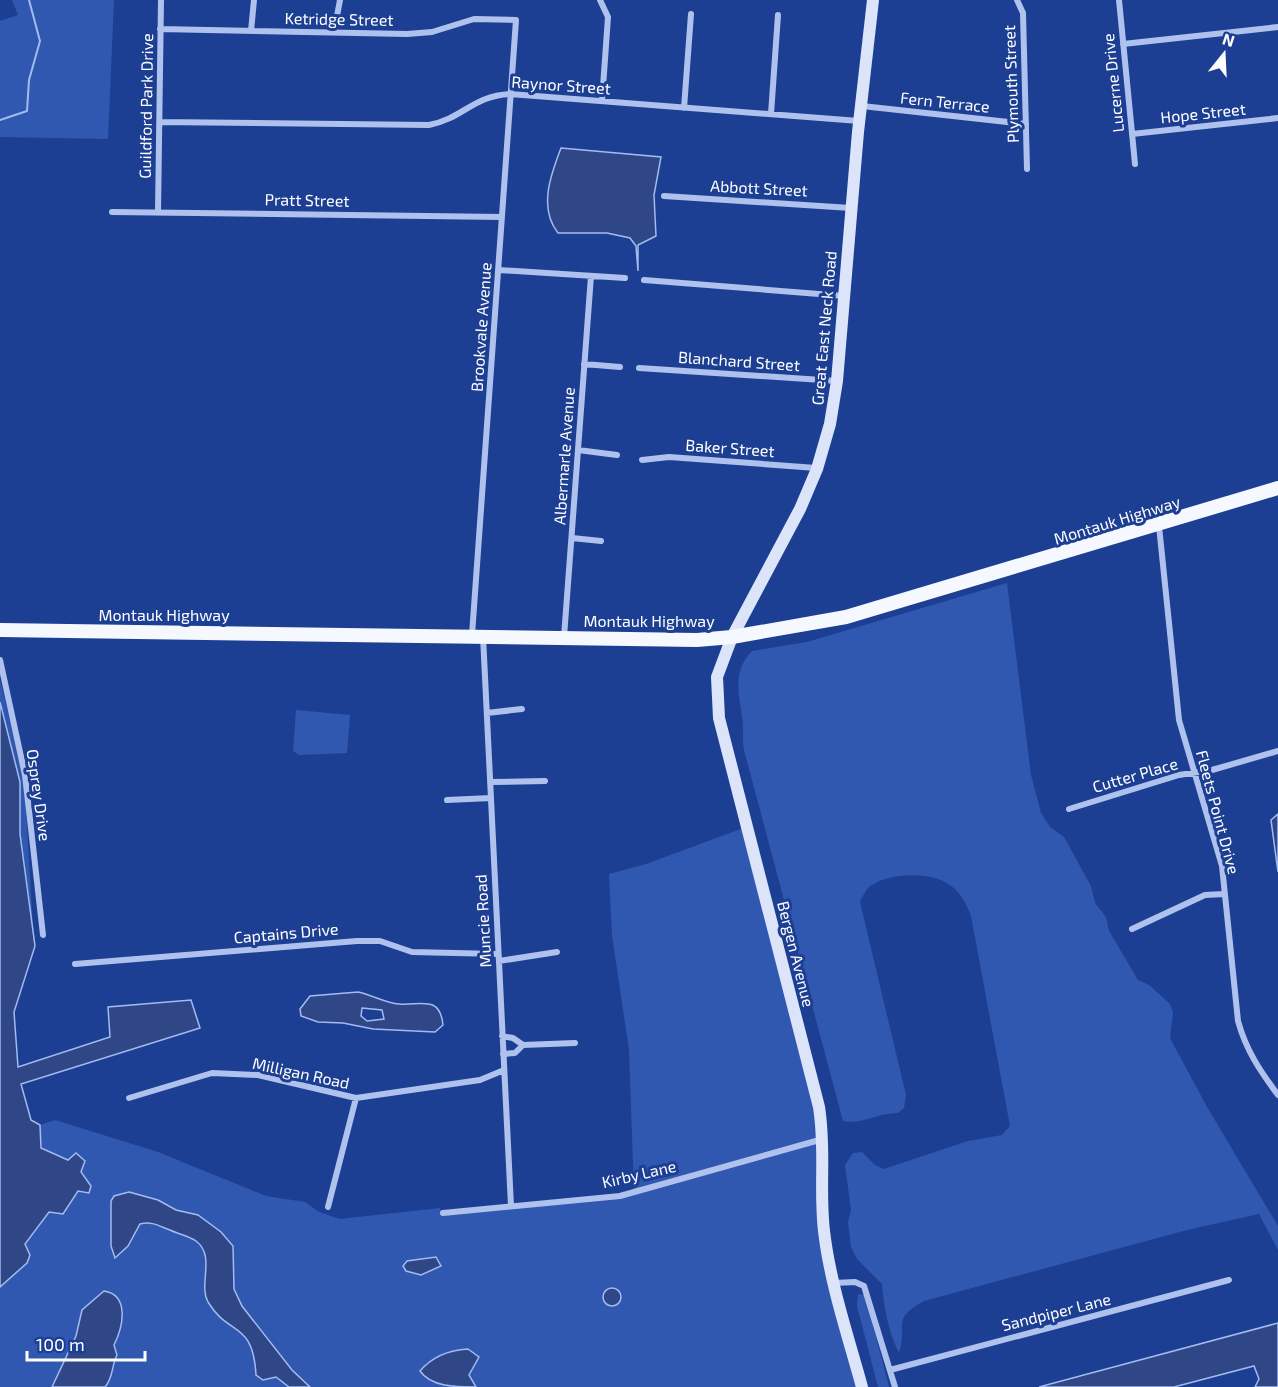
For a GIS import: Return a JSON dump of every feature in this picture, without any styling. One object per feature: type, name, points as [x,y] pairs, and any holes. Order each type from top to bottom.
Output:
[{"type":"main road","name":"Great East Neck Road","points":[[732,637],[800,509],[817,468],[830,424],[837,381],[859,122],[873,0]]},
{"type":"main road","name":"Montauk Highway","points":[[0,630],[478,635],[697,640],[732,637],[846,617],[1160,526],[1278,488]]},
{"type":"main road","name":"Bergen Avenue","points":[[732,637],[717,677],[719,718],[819,1107],[824,1139],[823,1222],[834,1283],[862,1387]]},
{"type":"street","name":"Guildford Park Drive","points":[[158,212],[161,0]]},
{"type":"street","points":[[251,31],[254,0]]},
{"type":"street","points":[[334,32],[340,0]]},
{"type":"street","points":[[600,0],[608,17],[602,101]]},
{"type":"street","name":"Plymouth Street","points":[[1017,0],[1023,13],[1027,169]]},
{"type":"street","name":"Lucerne Drive","points":[[1119,0],[1135,164]]},
{"type":"street","points":[[684,108],[691,14]]},
{"type":"street","points":[[771,114],[778,15]]},
{"type":"street","name":"Ketridge Street","points":[[160,29],[415,33],[432,32],[474,19],[516,20]]},
{"type":"street","name":"Brookvale Avenue","points":[[478,635],[516,20]]},
{"type":"street","points":[[1124,44],[1278,27]]},
{"type":"street","name":"Raynor Street","points":[[160,122],[429,125],[447,121],[477,100],[492,95],[510,94],[859,122]]},
{"type":"street","name":"Fern Terrace","points":[[862,106],[1026,124]]},
{"type":"street","name":"Hope Street","points":[[1132,134],[1278,118]]},
{"type":"street","name":"Abbott Street","points":[[664,196],[851,208]]},
{"type":"street","name":"Pratt Street","points":[[112,212],[502,218]]},
{"type":"street","points":[[499,270],[626,279]]},
{"type":"street","name":"Albermarle Avenue","points":[[564,637],[591,276]]},
{"type":"street","points":[[644,280],[844,296]]},
{"type":"street","points":[[584,364],[621,367]]},
{"type":"street","name":"Blanchard Street","points":[[639,368],[837,381]]},
{"type":"street","points":[[578,450],[617,455]]},
{"type":"street","name":"Baker Street","points":[[642,460],[669,457],[817,468]]},
{"type":"street","name":"Fleets Point Drive","points":[[1160,526],[1179,720],[1222,866],[1234,996],[1244,1042],[1253,1062],[1278,1095]]},
{"type":"street","points":[[572,538],[601,541]]},
{"type":"street","name":"Muncie Road","points":[[478,635],[487,713],[511,1206]]},
{"type":"street","name":"Osprey Drive","points":[[0,660],[25,775],[43,935]]},
{"type":"street","points":[[487,713],[522,709]]},
{"type":"street","name":"Cutter Place","points":[[1069,809],[1179,775],[1212,771],[1278,751]]},
{"type":"street","points":[[490,782],[545,782]]},
{"type":"street","points":[[447,800],[491,798]]},
{"type":"street","points":[[1131,929],[1205,895],[1224,894]]},
{"type":"street","name":"Captains Drive","points":[[75,964],[357,941],[380,942],[412,952],[499,957],[557,952]]},
{"type":"street","points":[[502,1036],[513,1038],[523,1045],[575,1042]]},
{"type":"street","points":[[503,1054],[515,1053],[523,1045]]},
{"type":"street","name":"Milligan Road","points":[[129,1098],[212,1073],[258,1075],[356,1098],[480,1080],[504,1070]]},
{"type":"street","points":[[328,1207],[356,1098]]},
{"type":"street","name":"Kirby Lane","points":[[443,1213],[620,1196],[824,1139]]},
{"type":"street","name":"Sandpiper Lane","points":[[890,1370],[1229,1280]]},
{"type":"street","points":[[834,1283],[855,1282],[864,1286],[895,1387]]},
{"type":"shaded area","points":[[12,0],[114,0],[108,139],[0,137],[0,21],[18,15]]},
{"type":"shaded area","points":[[561,148],[661,157],[654,195],[656,236],[638,245],[638,271],[636,246],[630,238],[607,233],[558,233],[549,213],[548,191]]},
{"type":"shaded area","points":[[1007,583],[1031,775],[1041,813],[1050,827],[1064,837],[1091,886],[1095,903],[1106,917],[1109,931],[1138,980],[1149,985],[1170,1004],[1173,1013],[1170,1038],[1207,1107],[1278,1226],[1278,1250],[1259,1214],[1187,1230],[924,1301],[907,1313],[904,1318],[899,1353],[887,1319],[882,1284],[857,1259],[851,1247],[848,1222],[851,1210],[845,1165],[853,1153],[862,1152],[875,1165],[884,1169],[968,1141],[1002,1135],[1010,1126],[971,916],[963,899],[954,888],[942,880],[931,877],[908,875],[884,879],[867,889],[860,902],[906,1095],[904,1108],[898,1113],[857,1121],[843,1121],[744,750],[738,682],[742,667],[752,651],[807,642]]},
{"type":"shaded area","points":[[0,680],[24,777],[33,927],[20,834],[20,782],[0,702]]},
{"type":"shaded area","points":[[0,702],[20,782],[20,834],[35,946],[14,1012],[18,1067],[110,1037],[108,1007],[191,1000],[200,1028],[21,1084],[31,1120],[40,1125],[41,1148],[68,1160],[76,1153],[85,1161],[81,1172],[91,1186],[89,1193],[78,1191],[63,1214],[49,1212],[25,1244],[30,1255],[27,1263],[0,1287]]},
{"type":"shaded area","points":[[296,710],[350,715],[347,753],[299,755],[293,751]]},
{"type":"shaded area","points":[[1278,814],[1278,872],[1271,820]]},
{"type":"shaded area","points":[[749,826],[819,1107],[822,1203],[862,1387],[0,1387],[0,1287],[27,1263],[25,1244],[81,1171],[76,1153],[68,1160],[41,1148],[40,1125],[55,1120],[158,1152],[266,1196],[305,1202],[319,1212],[340,1219],[440,1208],[441,1213],[634,1192],[629,1050],[612,935],[609,874],[646,864]]},
{"type":"shaded area","points":[[358,992],[394,1003],[433,1005],[441,1015],[443,1025],[435,1032],[373,1029],[343,1023],[318,1022],[301,1016],[300,1009],[310,996]],"holes":[[[362,1008],[382,1010],[384,1019],[367,1021],[361,1016]]]},
{"type":"shaded area","points":[[129,1192],[158,1200],[176,1210],[198,1215],[221,1232],[233,1246],[234,1289],[242,1306],[292,1370],[310,1387],[289,1387],[276,1377],[263,1380],[256,1375],[254,1358],[245,1337],[216,1313],[208,1302],[205,1295],[205,1254],[196,1241],[155,1224],[140,1224],[128,1246],[115,1258],[111,1246],[111,1201],[114,1196]]},
{"type":"shaded area","points":[[436,1257],[441,1266],[421,1275],[406,1271],[403,1266],[407,1261]]},
{"type":"shaded area","points":[[612,1288],[618,1291],[621,1297],[618,1303],[612,1306],[606,1303],[603,1297],[606,1291]]},
{"type":"shaded area","points":[[104,1291],[118,1299],[122,1313],[120,1330],[114,1345],[117,1355],[108,1383],[105,1387],[52,1387],[76,1336],[82,1310]]},
{"type":"shaded area","points":[[858,1294],[865,1295],[889,1387],[878,1387],[857,1306]]},
{"type":"shaded area","points":[[1278,1323],[1278,1387],[1255,1387],[1259,1379],[1254,1366],[1174,1387],[1039,1387]]},
{"type":"shaded area","points":[[468,1349],[479,1357],[469,1375],[476,1387],[437,1383],[420,1371],[442,1355]]},
{"type":"waterway","points":[[0,120],[27,111],[29,80],[40,41],[29,0]]}]
